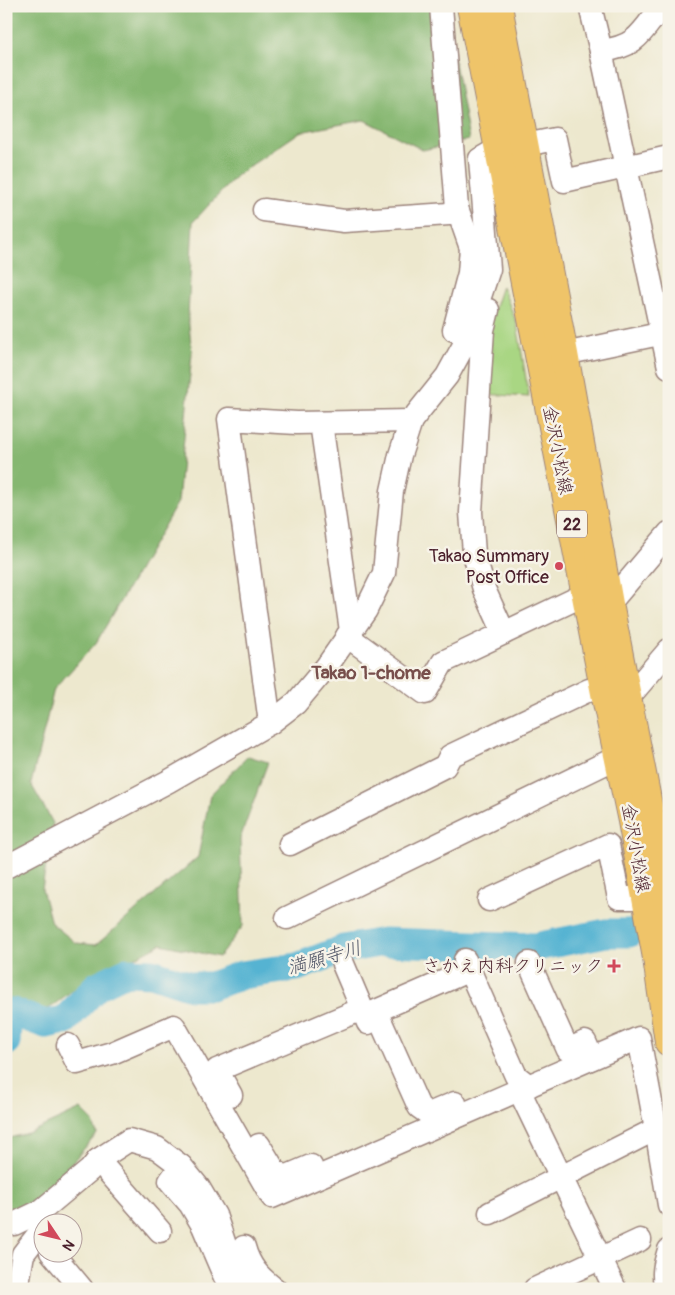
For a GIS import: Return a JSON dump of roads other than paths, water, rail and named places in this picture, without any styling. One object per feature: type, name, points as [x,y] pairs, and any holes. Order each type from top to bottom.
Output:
[{"type":"main road","name":"金沢小松線","points":[[471,6],[512,146],[564,354],[597,599]]},
{"type":"main road","name":"金沢小松線","points":[[498,6],[512,146],[616,696],[618,757],[632,821],[661,906]]},
{"type":"main road","name":"金沢小松線","points":[[616,696],[637,751],[661,906],[657,958],[668,1034]]},
{"type":"street","points":[[438,387],[469,273],[472,248],[457,208],[441,6]]},
{"type":"street","points":[[590,6],[625,167],[666,333],[669,367]]},
{"type":"street","points":[[601,51],[619,49],[636,40],[662,6]]},
{"type":"street","points":[[504,633],[484,589],[474,554],[471,512],[483,330],[495,285],[489,269],[480,159],[512,146],[555,139],[564,181],[669,157]]},
{"type":"street","points":[[264,210],[344,221],[449,214],[457,208]]},
{"type":"street","points":[[6,867],[161,785],[270,723],[296,703],[327,666],[366,610],[384,573],[392,491],[400,455],[411,421],[447,376],[464,345],[489,269]]},
{"type":"street","points":[[564,354],[666,333]]},
{"type":"street","points":[[270,723],[229,419],[320,422],[411,421]]},
{"type":"street","points":[[320,422],[349,634],[425,693],[443,662],[504,633],[597,599],[669,533]]},
{"type":"street","points":[[290,844],[445,766],[450,756],[589,690],[616,696],[669,650]]},
{"type":"street","points":[[287,918],[618,757]]},
{"type":"street","points":[[489,900],[608,846],[618,898],[661,906]]},
{"type":"street","points":[[529,962],[568,1050],[585,1042],[592,1058]]},
{"type":"street","points":[[343,964],[408,1117],[416,1127]]},
{"type":"street","points":[[615,1289],[562,1177],[521,1084],[468,965],[376,1011],[419,1107],[429,1114],[521,1084],[592,1058],[639,1038],[668,1034]]},
{"type":"street","points":[[362,1009],[217,1070],[274,1170],[286,1177],[521,1084]]},
{"type":"street","points":[[68,1045],[77,1063],[112,1053],[174,1026],[272,1197],[416,1127]]},
{"type":"street","points":[[639,1038],[669,1205]]},
{"type":"street","points":[[490,1214],[656,1129]]},
{"type":"street","points":[[6,1224],[14,1224],[41,1211],[90,1170],[98,1160],[129,1140],[157,1148],[181,1166],[199,1188],[215,1215],[230,1263],[252,1289]]},
{"type":"street","points":[[98,1160],[160,1231]]},
{"type":"street","points":[[181,1166],[170,1181],[190,1204],[203,1226],[230,1289]]},
{"type":"street","points":[[60,1212],[79,1189],[82,1177]]},
{"type":"street","points":[[535,1289],[640,1240]]},
{"type":"street","points":[[17,1289],[23,1254],[32,1244]]},
{"type":"street","points":[[244,1247],[253,1269],[265,1282],[275,1289]]},
{"type":"street","points":[[667,1289],[664,1282],[669,1250]]},
{"type":"street","points":[[59,1262],[82,1289]]},
{"type":"waterway","name":"満願寺川","points":[[6,1042],[7,1026],[12,1012],[46,1024],[65,1020],[97,986],[126,972],[152,973],[191,986],[211,986],[242,975],[297,967],[344,949],[384,942],[535,947],[606,933],[629,933]]},
{"type":"place","name":"Takao Summary Post Office","points":[[559,566]]},
{"type":"place","name":"さかえ内科クリニック","points":[[614,966]]},
{"type":"district","name":"Takao 1-chome","points":[[371,672]]}]
